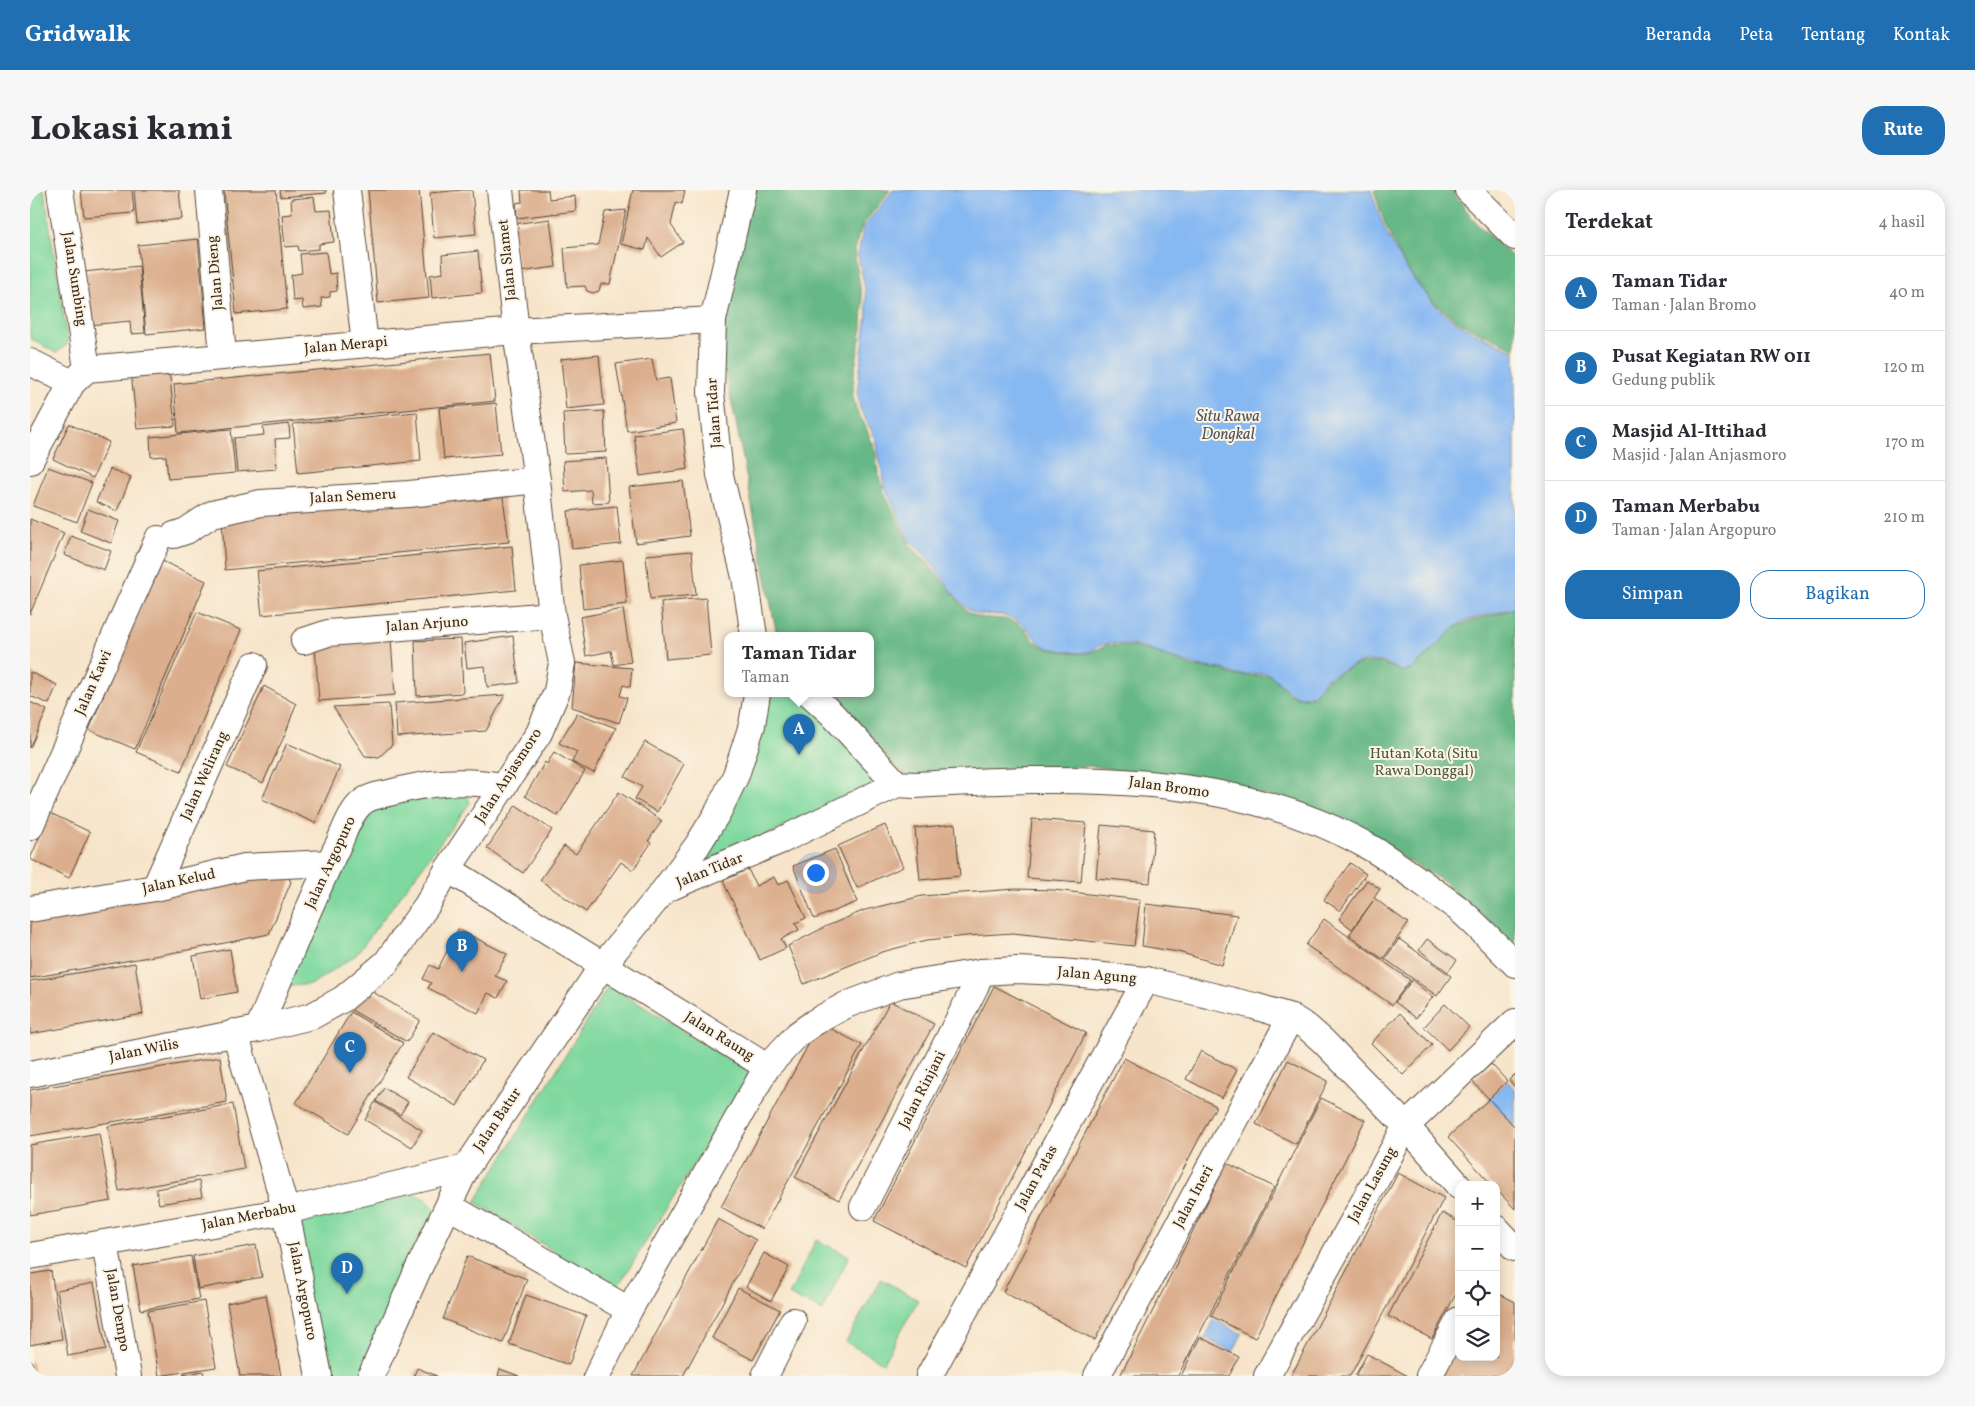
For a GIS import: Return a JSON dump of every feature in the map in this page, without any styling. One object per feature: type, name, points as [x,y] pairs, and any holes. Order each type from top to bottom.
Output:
[{"type":"street","name":"Jalan Sumbing","points":[[60,190],[79,376]]},
{"type":"street","name":"Jalan Dieng","points":[[209,190],[223,356]]},
{"type":"street","points":[[347,190],[365,344]]},
{"type":"street","name":"Jalan Slamet","points":[[500,190],[516,331]]},
{"type":"street","name":"Jalan Tidar","points":[[743,190],[714,320],[712,393],[715,440],[720,475],[752,612],[754,632]]},
{"type":"street","points":[[1468,190],[1515,237]]},
{"type":"street","name":"Jalan Merapi","points":[[79,376],[223,356],[516,331],[714,320]]},
{"type":"street","name":"Jalan Anjasmoro","points":[[247,1030],[312,1016],[343,999],[386,963],[427,905],[502,786],[531,746],[557,691],[562,663],[552,615],[537,480],[516,331]]},
{"type":"street","points":[[30,362],[79,376],[30,461]]},
{"type":"street","name":"Jalan Semeru","points":[[166,537],[186,531],[212,514],[261,503],[409,494],[537,480]]},
{"type":"street","name":"Jalan Kawi","points":[[30,827],[166,537]]},
{"type":"street","name":"Jalan Arjuno","points":[[304,641],[328,632],[552,615]]},
{"type":"street","name":"Jalan Welirang","points":[[155,888],[254,665]]},
{"type":"street","name":"Jalan Tidar","points":[[666,889],[697,846],[718,812],[736,775],[752,725],[757,697]]},
{"type":"street","points":[[813,697],[832,714],[897,784]]},
{"type":"street","name":"Jalan Bromo","points":[[897,784],[915,785],[1057,778],[1142,783],[1230,797],[1291,813],[1371,848],[1402,868],[1459,910],[1515,964]]},
{"type":"street","name":"Jalan Argopuro","points":[[319,1376],[247,1030],[350,820],[356,809],[364,801],[412,786],[474,781],[502,786]]},
{"type":"street","name":"Jalan Tidar","points":[[666,889],[782,840],[897,784]]},
{"type":"street","name":"Jalan Kelud","points":[[30,909],[155,888],[245,867],[329,863]]},
{"type":"street","name":"Jalan Raung","points":[[448,869],[767,1067],[628,1310],[597,1376]]},
{"type":"street","name":"Jalan Batur","points":[[371,1376],[466,1168],[603,965],[666,889]]},
{"type":"street","name":"Jalan Agung","points":[[767,1067],[798,1034],[846,1005],[899,985],[981,972],[1017,970],[1146,980],[1254,1006],[1291,1017],[1307,1027],[1406,1126],[1455,1181]]},
{"type":"street","name":"Jalan Rinjani","points":[[863,1207],[981,972]]},
{"type":"street","name":"Jalan Patas","points":[[929,1376],[1146,980]]},
{"type":"street","name":"Jalan Ineri","points":[[1097,1376],[1291,1017]]},
{"type":"street","name":"Jalan Lasung","points":[[1266,1376],[1406,1126],[1515,1022]]},
{"type":"street","name":"Jalan Wilis","points":[[30,1074],[247,1030]]},
{"type":"street","name":"Jalan Merbabu","points":[[30,1256],[286,1211],[466,1168]]},
{"type":"street","points":[[449,1206],[628,1310]]},
{"type":"street","name":"Jalan Dempo","points":[[105,1243],[128,1376]]},
{"type":"street","points":[[765,1376],[793,1321]]},
{"type":"street","points":[[1429,1376],[1455,1327]]},
{"type":"green space","points":[[30,190],[44,190],[68,344],[56,353],[30,338]]},
{"type":"green space","name":"Hutan Kota (Situ Rawa Donggal)","points":[[738,190],[890,190],[862,226],[854,250],[863,304],[862,328],[854,375],[853,396],[857,412],[875,449],[878,473],[885,494],[910,545],[925,560],[967,611],[978,617],[1005,619],[1017,623],[1025,629],[1035,642],[1049,649],[1080,654],[1092,652],[1107,645],[1134,647],[1155,652],[1194,667],[1222,670],[1235,676],[1268,675],[1274,678],[1289,694],[1302,698],[1314,696],[1326,680],[1353,666],[1365,663],[1380,663],[1402,671],[1412,670],[1452,630],[1464,623],[1515,609],[1515,952],[1443,881],[1348,826],[1270,796],[1092,766],[905,776],[827,697],[874,697],[874,632],[776,632],[735,418],[714,321]]},
{"type":"green space","points":[[1374,190],[1451,190],[1478,225],[1515,259],[1515,349],[1474,330],[1450,316],[1423,290],[1393,243]]},
{"type":"green space","points":[[758,697],[805,697],[880,775],[866,792],[704,862],[695,848]]},
{"type":"green space","points":[[461,778],[470,803],[356,955],[312,984],[273,988],[360,796]]},
{"type":"green space","points":[[609,985],[750,1073],[616,1290],[475,1202]]},
{"type":"green space","points":[[411,1192],[425,1199],[437,1211],[422,1244],[407,1253],[409,1271],[362,1376],[310,1376],[283,1228],[316,1215],[365,1207]]},
{"type":"green space","points":[[816,1240],[849,1256],[822,1311],[789,1295]]},
{"type":"green space","points":[[881,1279],[918,1300],[883,1363],[846,1342]]},
{"type":"water","name":"Situ Rawa Dongkal","points":[[893,190],[1371,190],[1381,220],[1402,262],[1431,300],[1443,313],[1455,321],[1515,351],[1515,608],[1464,621],[1452,630],[1412,669],[1401,671],[1382,662],[1366,661],[1353,665],[1325,679],[1314,695],[1301,697],[1291,694],[1271,675],[1264,673],[1236,675],[1223,669],[1197,666],[1138,646],[1110,643],[1101,645],[1091,651],[1079,653],[1048,648],[1037,641],[1027,628],[1016,620],[1001,615],[978,614],[968,609],[957,598],[925,555],[910,542],[884,485],[876,439],[860,409],[857,391],[867,314],[865,289],[858,255],[863,228]]},
{"type":"water","points":[[1507,1081],[1515,1090],[1515,1127],[1489,1099]]},
{"type":"water","points":[[1214,1320],[1242,1334],[1233,1352],[1205,1338]]},
{"type":"building","points":[[81,190],[132,190],[134,213],[84,217]]},
{"type":"building","points":[[134,190],[179,190],[182,219],[137,224]]},
{"type":"building","points":[[224,190],[276,190],[287,309],[236,314]]},
{"type":"building","points":[[280,190],[326,190],[326,193],[281,197]]},
{"type":"building","points":[[368,190],[419,190],[429,298],[378,303]]},
{"type":"building","points":[[472,190],[476,234],[434,238],[430,193]]},
{"type":"building","points":[[521,190],[548,190],[549,199],[575,196],[576,211],[517,218],[516,203],[522,202]]},
{"type":"building","points":[[633,190],[685,190],[682,204],[676,202],[671,225],[683,242],[661,257],[648,238],[645,250],[621,244]]},
{"type":"building","points":[[314,197],[316,211],[331,210],[334,242],[319,244],[319,249],[299,251],[298,246],[285,247],[282,215],[292,214],[291,199]]},
{"type":"building","points":[[626,210],[610,284],[601,284],[599,291],[593,293],[587,291],[585,286],[567,287],[564,248],[598,245],[605,212]]},
{"type":"building","points":[[550,219],[556,267],[519,272],[513,224]]},
{"type":"building","points":[[198,239],[206,328],[146,334],[138,245]]},
{"type":"building","points":[[478,251],[482,293],[432,298],[430,275],[443,273],[442,255]]},
{"type":"building","points":[[326,252],[329,274],[336,273],[337,291],[330,292],[330,297],[321,298],[322,307],[303,309],[302,300],[293,301],[291,275],[302,273],[300,254]]},
{"type":"building","points":[[139,266],[145,333],[131,334],[130,321],[89,325],[84,272]]},
{"type":"building","points":[[490,353],[495,401],[178,433],[174,384]]},
{"type":"building","points":[[599,355],[604,405],[566,409],[561,359]]},
{"type":"building","points":[[652,359],[656,380],[670,378],[676,423],[627,431],[616,364]]},
{"type":"building","points":[[169,368],[175,426],[137,429],[131,372]]},
{"type":"building","points":[[496,403],[501,454],[444,459],[439,408]]},
{"type":"building","points":[[604,411],[606,452],[565,454],[563,413]]},
{"type":"building","points":[[417,412],[421,461],[298,473],[293,424]]},
{"type":"building","points":[[69,424],[109,442],[93,478],[53,459]]},
{"type":"building","points":[[289,424],[290,438],[275,439],[277,469],[237,472],[234,438],[264,435],[263,427]]},
{"type":"building","points":[[231,429],[235,473],[168,479],[166,456],[151,457],[150,437]]},
{"type":"building","points":[[683,429],[688,469],[640,476],[634,435]]},
{"type":"building","points":[[606,458],[609,502],[592,503],[591,490],[565,492],[563,461]]},
{"type":"building","points":[[48,467],[92,483],[77,522],[33,506]]},
{"type":"building","points":[[110,469],[131,477],[117,511],[96,502]]},
{"type":"building","points":[[683,481],[690,536],[636,543],[629,487]]},
{"type":"building","points":[[502,490],[509,542],[225,570],[222,518]]},
{"type":"building","points":[[617,506],[621,544],[572,549],[568,511]]},
{"type":"building","points":[[88,509],[119,521],[111,543],[80,531]]},
{"type":"building","points":[[30,519],[64,533],[30,614]]},
{"type":"building","points":[[71,536],[111,551],[104,570],[64,555]]},
{"type":"building","points":[[512,546],[516,590],[262,615],[257,571]]},
{"type":"building","points":[[692,551],[696,595],[650,599],[646,555]]},
{"type":"building","points":[[160,560],[206,581],[135,749],[89,730]]},
{"type":"building","points":[[623,560],[627,604],[583,609],[579,565]]},
{"type":"building","points":[[706,598],[711,655],[666,659],[661,602]]},
{"type":"building","points":[[623,609],[631,662],[614,665],[611,651],[586,656],[580,617]]},
{"type":"building","points":[[197,612],[241,630],[181,771],[136,752]]},
{"type":"building","points":[[513,636],[519,683],[487,687],[485,666],[467,668],[464,643]]},
{"type":"building","points":[[461,639],[463,693],[417,696],[415,641]]},
{"type":"building","points":[[391,640],[395,695],[319,701],[315,647]]},
{"type":"building","points":[[576,663],[632,668],[630,687],[623,685],[620,696],[627,698],[619,723],[572,707]]},
{"type":"building","points":[[30,672],[57,685],[49,704],[30,696]]},
{"type":"building","points":[[264,686],[296,704],[286,732],[263,783],[227,767]]},
{"type":"building","points":[[505,695],[486,731],[397,737],[395,703]]},
{"type":"building","points":[[30,702],[47,710],[30,748]]},
{"type":"building","points":[[389,704],[392,745],[379,757],[365,756],[333,707]]},
{"type":"building","points":[[577,713],[616,728],[594,773],[572,762],[577,752],[559,743]]},
{"type":"building","points":[[645,742],[684,764],[657,812],[635,799],[642,787],[625,777]]},
{"type":"building","points":[[287,743],[340,767],[315,823],[262,799]]},
{"type":"building","points":[[554,752],[585,771],[558,816],[525,796],[545,762],[547,764]]},
{"type":"building","points":[[619,792],[662,821],[648,841],[651,843],[633,870],[621,862],[586,912],[540,880],[564,846],[576,854]]},
{"type":"building","points":[[516,805],[552,830],[523,873],[487,848]]},
{"type":"building","points":[[50,813],[90,832],[69,878],[30,859]]},
{"type":"building","points":[[1032,819],[1086,823],[1081,882],[1027,878]]},
{"type":"building","points":[[955,824],[960,876],[920,880],[915,828]]},
{"type":"building","points":[[885,825],[903,867],[857,888],[838,846]]},
{"type":"building","points":[[1101,825],[1154,830],[1150,883],[1096,878]]},
{"type":"building","points":[[835,849],[857,902],[814,919],[793,866]]},
{"type":"building","points":[[1350,863],[1366,874],[1340,911],[1324,900]]},
{"type":"building","points":[[283,868],[291,882],[269,934],[30,978],[30,912]]},
{"type":"building","points":[[748,869],[756,886],[774,877],[778,885],[788,880],[806,918],[795,923],[799,930],[781,939],[786,948],[760,960],[723,881]]},
{"type":"building","points":[[1367,880],[1380,889],[1374,898],[1408,923],[1383,959],[1349,935],[1373,901],[1352,929],[1339,919]]},
{"type":"building","points":[[1015,889],[1054,890],[1140,900],[1134,946],[1013,933],[927,940],[882,952],[804,984],[788,946],[827,926],[865,910],[922,896]]},
{"type":"building","points":[[1146,904],[1237,915],[1222,965],[1178,952],[1142,946]]},
{"type":"building","points":[[1324,919],[1410,980],[1392,1005],[1306,945]]},
{"type":"building","points":[[458,929],[507,954],[495,976],[507,981],[498,998],[488,993],[478,1013],[428,988],[431,983],[423,979],[430,965],[438,969]]},
{"type":"building","points":[[1399,939],[1451,976],[1437,996],[1385,959]]},
{"type":"building","points":[[1427,939],[1457,960],[1448,972],[1419,950]]},
{"type":"building","points":[[230,949],[237,992],[200,999],[193,956]]},
{"type":"building","points":[[135,963],[143,1014],[30,1034],[30,981]]},
{"type":"building","points":[[1412,980],[1433,997],[1416,1018],[1395,1002]]},
{"type":"building","points":[[361,985],[420,1020],[407,1042],[348,1008]]},
{"type":"building","points":[[994,986],[1086,1033],[966,1268],[874,1221]]},
{"type":"building","points":[[890,1001],[934,1024],[839,1200],[795,1177]]},
{"type":"building","points":[[1445,1004],[1469,1027],[1448,1050],[1424,1027]]},
{"type":"building","points":[[351,1012],[403,1043],[348,1134],[296,1103]]},
{"type":"building","points":[[1400,1013],[1432,1045],[1403,1075],[1371,1043]]},
{"type":"building","points":[[820,1023],[862,1045],[762,1229],[721,1207]]},
{"type":"building","points":[[433,1032],[483,1060],[457,1106],[406,1077]]},
{"type":"building","points":[[1201,1051],[1237,1070],[1222,1098],[1186,1079]]},
{"type":"building","points":[[220,1057],[227,1102],[30,1136],[30,1090]]},
{"type":"building","points":[[1124,1058],[1216,1106],[1095,1340],[1003,1292]]},
{"type":"building","points":[[1288,1060],[1328,1081],[1296,1144],[1256,1124]]},
{"type":"building","points":[[1491,1064],[1507,1081],[1489,1099],[1472,1081]]},
{"type":"building","points":[[1515,1074],[1515,1087],[1509,1080]]},
{"type":"building","points":[[384,1088],[408,1102],[400,1115],[376,1101]]},
{"type":"building","points":[[1321,1098],[1365,1120],[1255,1338],[1211,1316]]},
{"type":"building","points":[[1489,1099],[1515,1127],[1515,1209],[1500,1193],[1500,1181],[1488,1181],[1448,1137]]},
{"type":"building","points":[[375,1102],[422,1130],[412,1147],[365,1120]]},
{"type":"building","points":[[233,1104],[244,1169],[119,1191],[108,1126]]},
{"type":"building","points":[[99,1133],[111,1201],[30,1215],[30,1145]]},
{"type":"building","points":[[1227,1163],[1274,1187],[1255,1225],[1178,1376],[1120,1376]]},
{"type":"building","points":[[1398,1173],[1444,1198],[1404,1274],[1350,1376],[1291,1376]]},
{"type":"building","points":[[199,1181],[202,1197],[159,1204],[156,1189]]},
{"type":"building","points":[[1442,1213],[1455,1220],[1455,1296],[1432,1339],[1388,1316]]},
{"type":"building","points":[[718,1219],[756,1240],[683,1376],[633,1376]]},
{"type":"building","points":[[256,1245],[262,1277],[198,1289],[193,1256]]},
{"type":"building","points":[[764,1253],[789,1267],[771,1301],[746,1287]]},
{"type":"building","points":[[191,1256],[199,1299],[141,1310],[133,1266]]},
{"type":"building","points":[[467,1256],[527,1279],[503,1343],[443,1319]]},
{"type":"building","points":[[51,1271],[62,1339],[30,1345],[30,1274]]},
{"type":"building","points":[[94,1283],[106,1349],[68,1356],[57,1290]]},
{"type":"building","points":[[738,1288],[780,1310],[753,1360],[712,1338]]},
{"type":"building","points":[[1500,1294],[1515,1302],[1515,1376],[1440,1376],[1455,1348],[1455,1361],[1500,1361]]},
{"type":"building","points":[[266,1295],[281,1376],[240,1376],[227,1303]]},
{"type":"building","points":[[526,1295],[586,1316],[569,1365],[509,1344]]},
{"type":"building","points":[[204,1301],[216,1367],[159,1376],[148,1311]]},
{"type":"building","points":[[1200,1337],[1239,1357],[1229,1376],[1181,1376]]},
{"type":"building","points":[[1367,1354],[1408,1376],[1355,1376]]},
{"type":"building","points":[[32,1361],[34,1376],[30,1376],[30,1362]]},
{"type":"building","points":[[417,1368],[437,1376],[414,1376]]},
{"type":"building","points":[[500,1369],[519,1376],[498,1376]]},
{"type":"building","points":[[203,1371],[204,1376],[183,1376],[183,1375]]},
{"type":"place","name":"Taman Tidar","points":[[799,755]]},
{"type":"place","name":"Pusat Kegiatan RW 011","points":[[462,972]]},
{"type":"place","name":"Masjid Al-Ittihad","points":[[350,1073]]},
{"type":"place","name":"Taman Merbabu","points":[[347,1294]]}]
